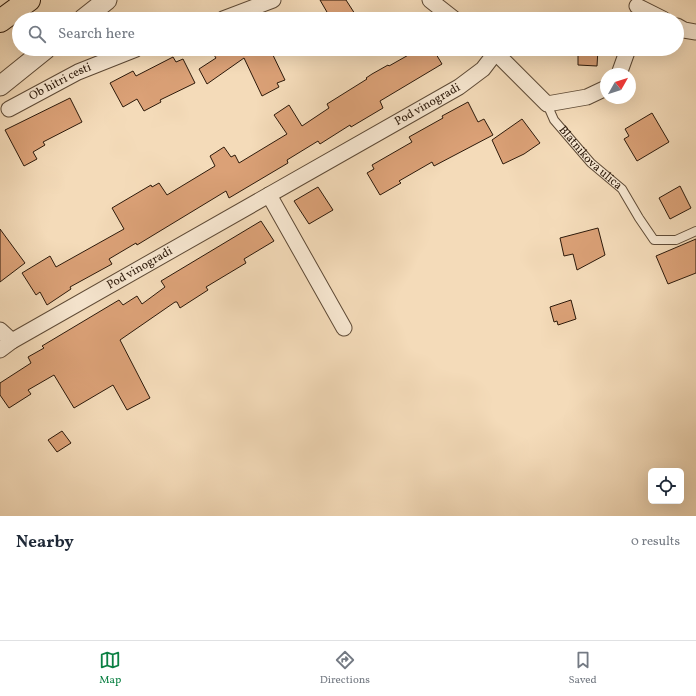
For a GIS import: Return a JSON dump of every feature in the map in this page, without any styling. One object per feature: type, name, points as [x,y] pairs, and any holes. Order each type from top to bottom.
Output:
[{"type":"highway","points":[[12,12],[29,0]]},
{"type":"highway","points":[[0,21],[12,12]]},
{"type":"street","points":[[92,12],[107,0]]},
{"type":"street","points":[[244,12],[273,0]]},
{"type":"street","points":[[430,0],[445,12]]},
{"type":"street","points":[[636,8],[645,12]]},
{"type":"street","points":[[684,30],[696,32]]},
{"type":"street","points":[[0,86],[37,56]]},
{"type":"street","name":"Ob hitri cesti","points":[[9,109],[78,72],[118,56]]},
{"type":"street","name":"Pod vinogradi","points":[[0,330],[6,345],[459,88],[483,69],[491,56]]},
{"type":"street","name":"Blatnikova ulica","points":[[500,56],[547,104]]},
{"type":"street","points":[[621,68],[625,56]]},
{"type":"street","points":[[547,104],[587,97],[600,91]]},
{"type":"street","points":[[268,195],[344,328]]},
{"type":"lane","name":"Blatnikova ulica","points":[[547,104],[554,120],[591,163],[622,189],[654,240],[676,240],[696,231]]},
{"type":"building","points":[[320,0],[346,0],[354,12],[327,12]]},
{"type":"building","points":[[215,56],[273,56],[285,80],[277,83],[279,87],[262,96],[244,58],[207,84],[199,69],[216,58]]},
{"type":"building","points":[[407,56],[437,56],[442,64],[380,101],[383,108],[351,127],[350,125],[320,144],[318,141],[287,160],[288,163],[229,198],[226,191],[137,245],[136,243],[109,259],[112,264],[70,287],[71,289],[47,305],[40,292],[36,295],[22,273],[50,256],[56,267],[124,229],[112,208],[151,185],[152,187],[159,183],[167,195],[215,166],[210,156],[224,147],[231,157],[235,155],[239,163],[287,134],[274,115],[289,105],[302,126],[329,108],[327,104],[367,79],[366,78],[372,74],[388,65],[389,66]]},
{"type":"building","points":[[578,56],[598,56],[597,66],[578,65]]},
{"type":"building","points":[[173,57],[176,62],[183,59],[195,83],[160,100],[161,102],[144,111],[137,99],[123,107],[110,83],[133,71],[136,76]]},
{"type":"building","points":[[70,98],[82,122],[43,142],[45,145],[33,152],[37,159],[24,166],[5,130]]},
{"type":"building","points":[[468,102],[478,122],[484,119],[493,135],[434,166],[432,162],[399,181],[401,183],[380,195],[367,173],[374,169],[372,165],[412,142],[409,137],[443,118],[442,116]]},
{"type":"building","points":[[652,113],[669,142],[637,161],[624,139],[629,136],[625,129]]},
{"type":"building","points":[[522,119],[540,143],[524,154],[503,164],[492,140]]},
{"type":"building","points":[[680,186],[691,208],[670,219],[659,198]]},
{"type":"building","points":[[318,187],[333,210],[309,224],[294,201]]},
{"type":"building","points":[[261,221],[274,241],[244,259],[246,263],[206,287],[208,290],[180,308],[177,302],[175,302],[120,340],[150,398],[127,410],[113,385],[74,408],[54,375],[28,390],[31,394],[9,408],[0,395],[0,383],[31,363],[28,357],[44,348],[42,346],[119,300],[123,305],[137,296],[142,304],[165,287],[161,281]]},
{"type":"building","points":[[598,228],[605,255],[577,270],[573,254],[564,256],[560,238]]},
{"type":"building","points":[[0,229],[25,263],[0,282]]},
{"type":"building","points":[[696,239],[696,273],[668,284],[656,256]]},
{"type":"building","points":[[571,300],[576,319],[558,325],[557,321],[554,322],[550,307]]},
{"type":"building","points":[[62,431],[71,443],[57,452],[48,440]]}]
